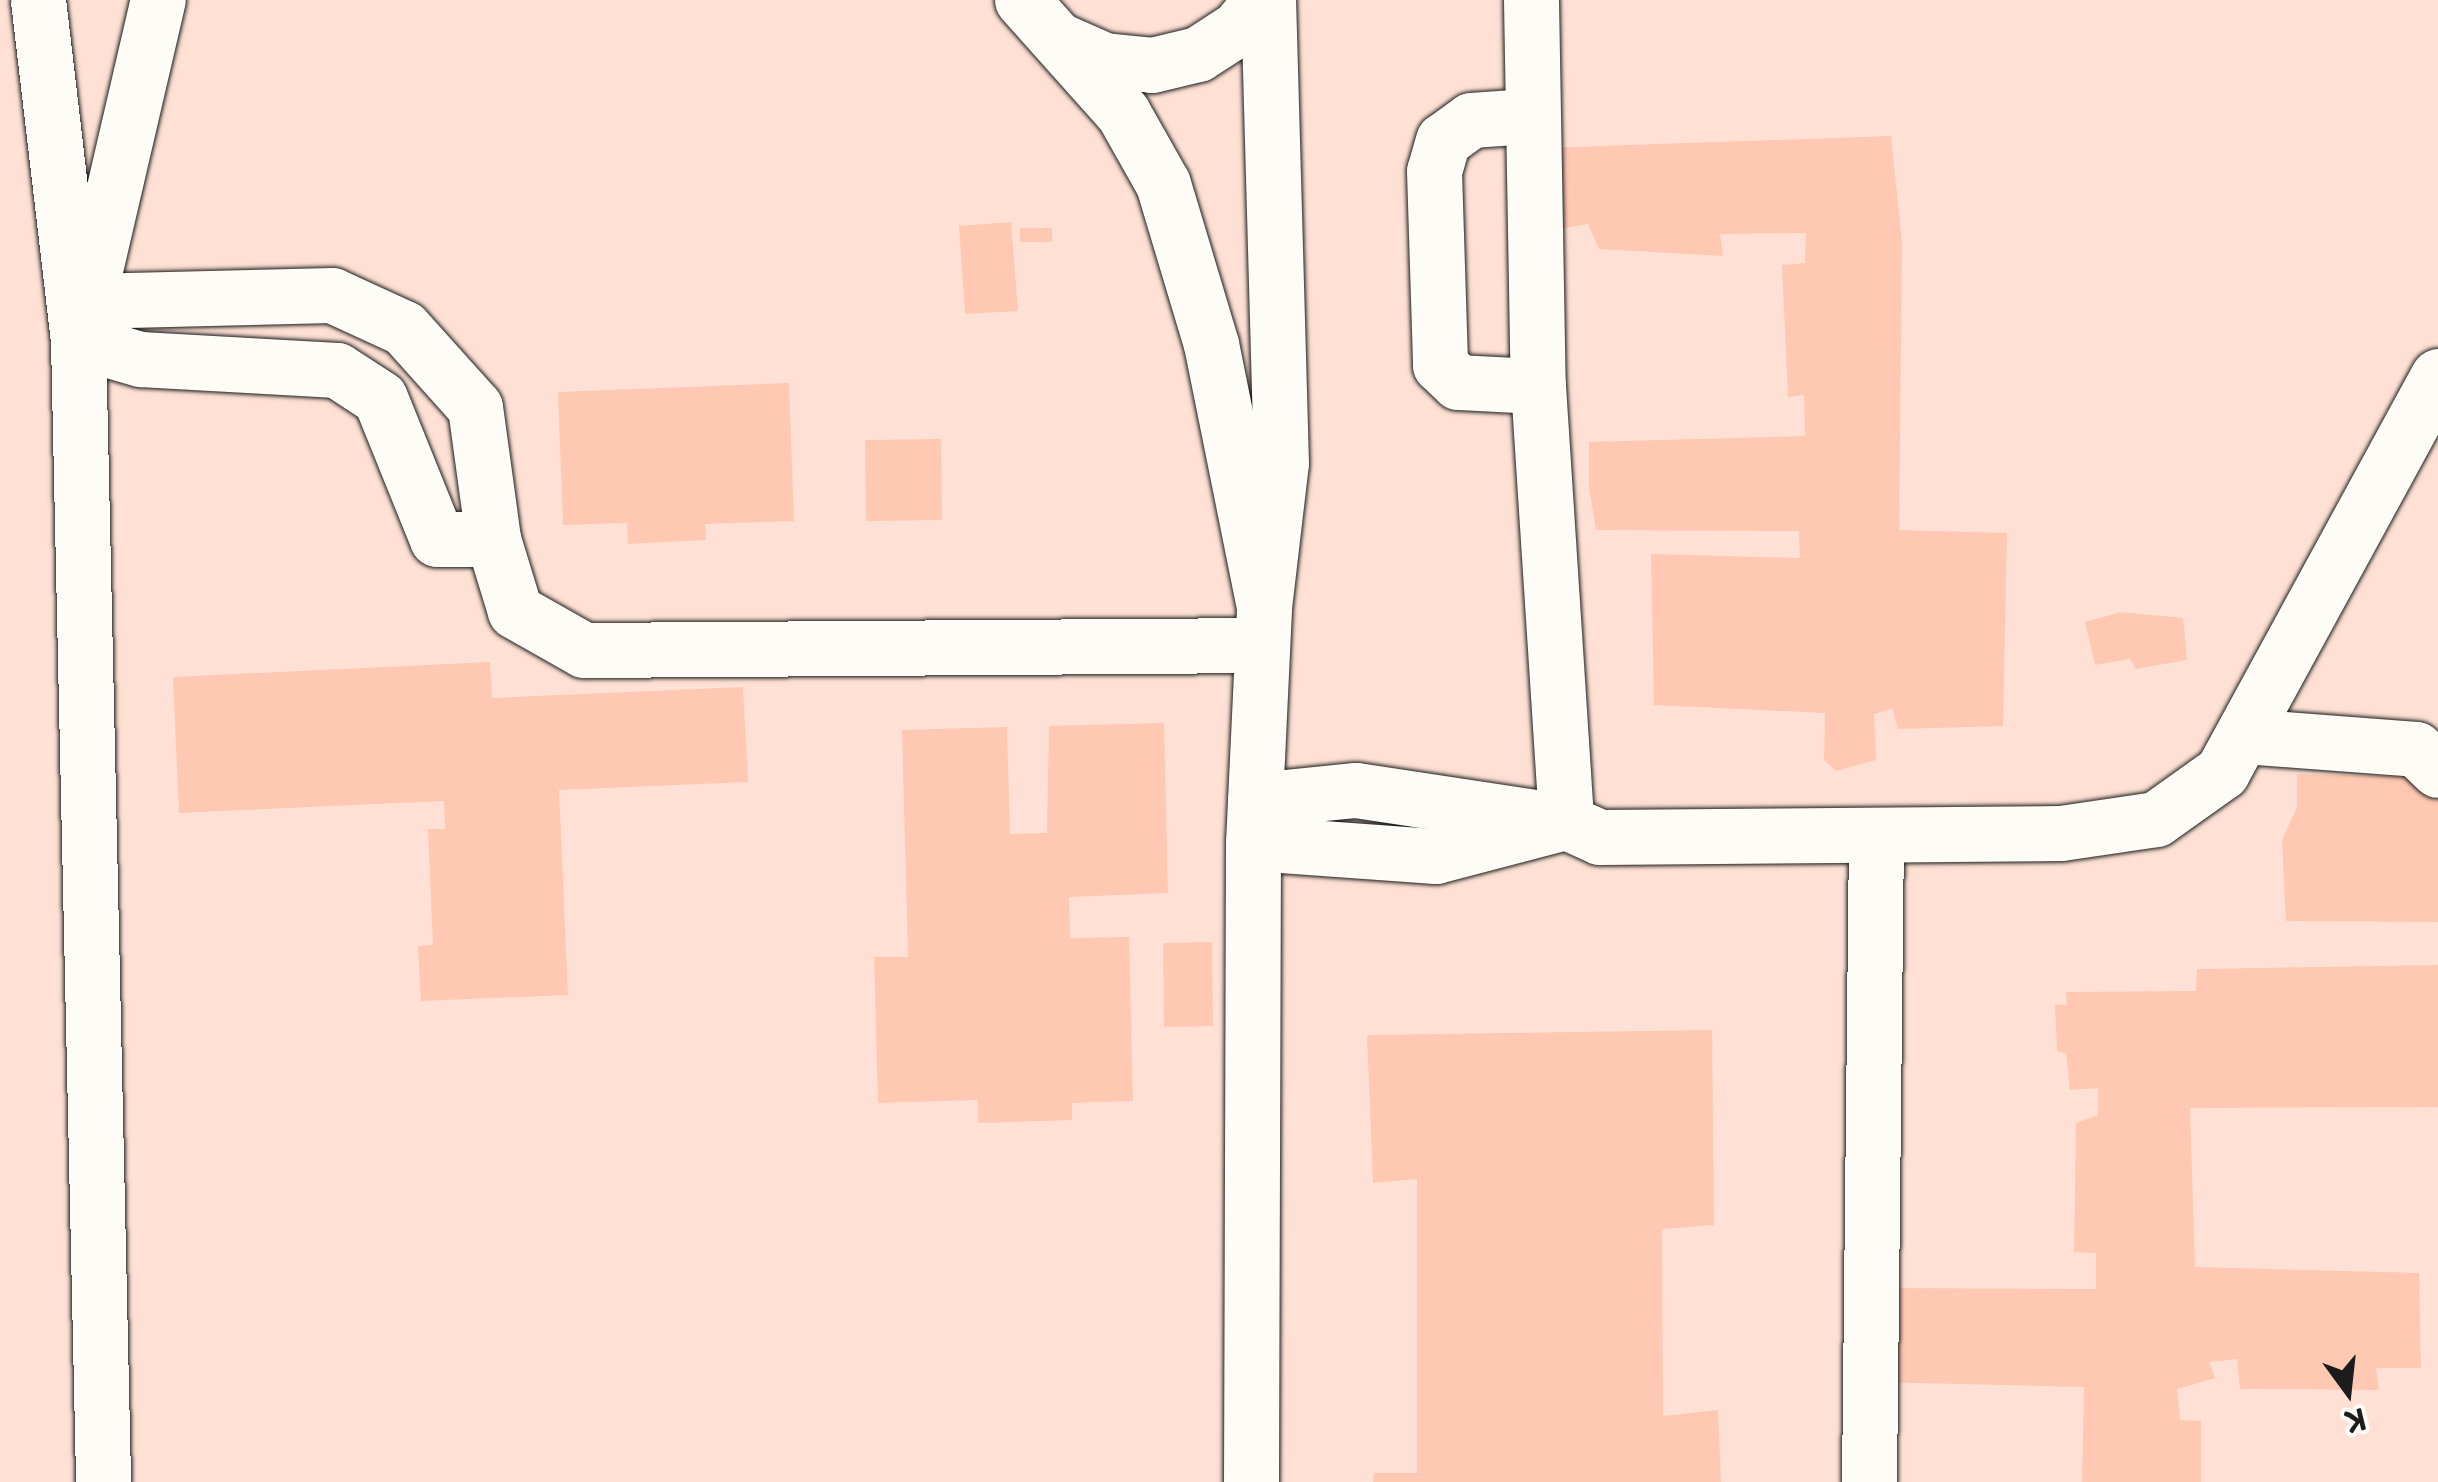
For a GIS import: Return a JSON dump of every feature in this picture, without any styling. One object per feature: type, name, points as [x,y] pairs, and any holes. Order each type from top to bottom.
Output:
[{"type":"street","points":[[38,0],[82,321],[102,1482]]},
{"type":"street","points":[[82,321],[158,0]]},
{"type":"street","points":[[1025,12],[1104,60],[1152,65],[1198,54],[1238,28],[1260,0]]},
{"type":"street","points":[[1251,1482],[1254,821],[1263,626],[1281,463],[1268,0]]},
{"type":"street","points":[[1531,0],[1528,116],[1538,386],[1566,822]]},
{"type":"street","points":[[1025,12],[1124,113],[1163,184],[1211,344],[1263,626]]},
{"type":"street","points":[[1528,116],[1471,120],[1443,140],[1434,170],[1440,365],[1458,382],[1538,386]]},
{"type":"street","points":[[82,321],[332,295],[404,328],[475,408],[493,538],[515,611],[584,650],[1263,626]]},
{"type":"street","points":[[82,321],[140,359],[337,370],[380,398],[438,538],[493,538]]},
{"type":"street","points":[[1254,821],[1356,790],[1566,822],[1600,837],[1876,838],[2061,833],[2156,819],[2222,772],[2438,376]]},
{"type":"street","points":[[2244,736],[2416,750],[2438,770]]},
{"type":"street","points":[[1869,1482],[1876,838]]},
{"type":"shaded area","points":[[0,0],[2438,0],[2438,1482],[0,1482]]},
{"type":"building","points":[[1891,136],[1902,242],[1899,530],[2007,533],[2003,726],[1898,729],[1892,709],[1874,714],[1876,760],[1836,771],[1824,760],[1825,713],[1654,705],[1651,554],[1800,558],[1799,531],[1596,530],[1589,488],[1589,442],[1805,436],[1804,395],[1788,397],[1782,265],[1805,263],[1806,233],[1720,234],[1723,256],[1599,249],[1588,224],[1554,230],[1543,148]]},
{"type":"building","points":[[1011,222],[1018,311],[965,314],[959,226]]},
{"type":"building","points":[[1020,228],[1052,228],[1052,242],[1020,242]]},
{"type":"building","points":[[789,383],[794,521],[705,524],[706,540],[628,544],[627,523],[563,525],[558,392]]},
{"type":"building","points":[[941,439],[942,520],[866,521],[865,440]]},
{"type":"building","points":[[2121,612],[2183,618],[2187,660],[2136,669],[2130,659],[2095,665],[2085,622]]},
{"type":"building","points":[[490,662],[492,698],[743,687],[748,782],[559,790],[568,995],[421,1001],[418,946],[433,945],[428,829],[445,829],[444,801],[179,813],[173,677]]},
{"type":"building","points":[[1164,723],[1168,893],[1069,897],[1070,938],[1129,937],[1133,1101],[1072,1103],[1072,1120],[978,1123],[978,1100],[878,1103],[874,957],[908,957],[902,730],[1007,727],[1010,834],[1047,833],[1049,726]]},
{"type":"building","points":[[2297,774],[2426,777],[2438,792],[2438,922],[2286,921],[2282,840],[2297,807]]},
{"type":"building","points":[[1212,942],[1213,1026],[1164,1027],[1163,943]]},
{"type":"building","points":[[2438,965],[2438,1107],[2190,1108],[2195,1267],[2419,1273],[2421,1368],[2376,1368],[2379,1390],[2240,1389],[2237,1359],[2209,1362],[2215,1378],[2177,1389],[2180,1420],[2201,1421],[2201,1482],[2082,1482],[2084,1387],[1875,1382],[1875,1288],[2096,1289],[2096,1253],[2074,1252],[2076,1123],[2098,1115],[2098,1088],[2070,1090],[2066,1053],[2057,1051],[2055,1004],[2067,1005],[2066,992],[2196,991],[2197,969]]},
{"type":"building","points":[[1712,1030],[1714,1225],[1662,1229],[1663,1416],[1718,1410],[1721,1482],[1373,1482],[1374,1473],[1417,1473],[1417,1179],[1373,1183],[1367,1035]]}]
